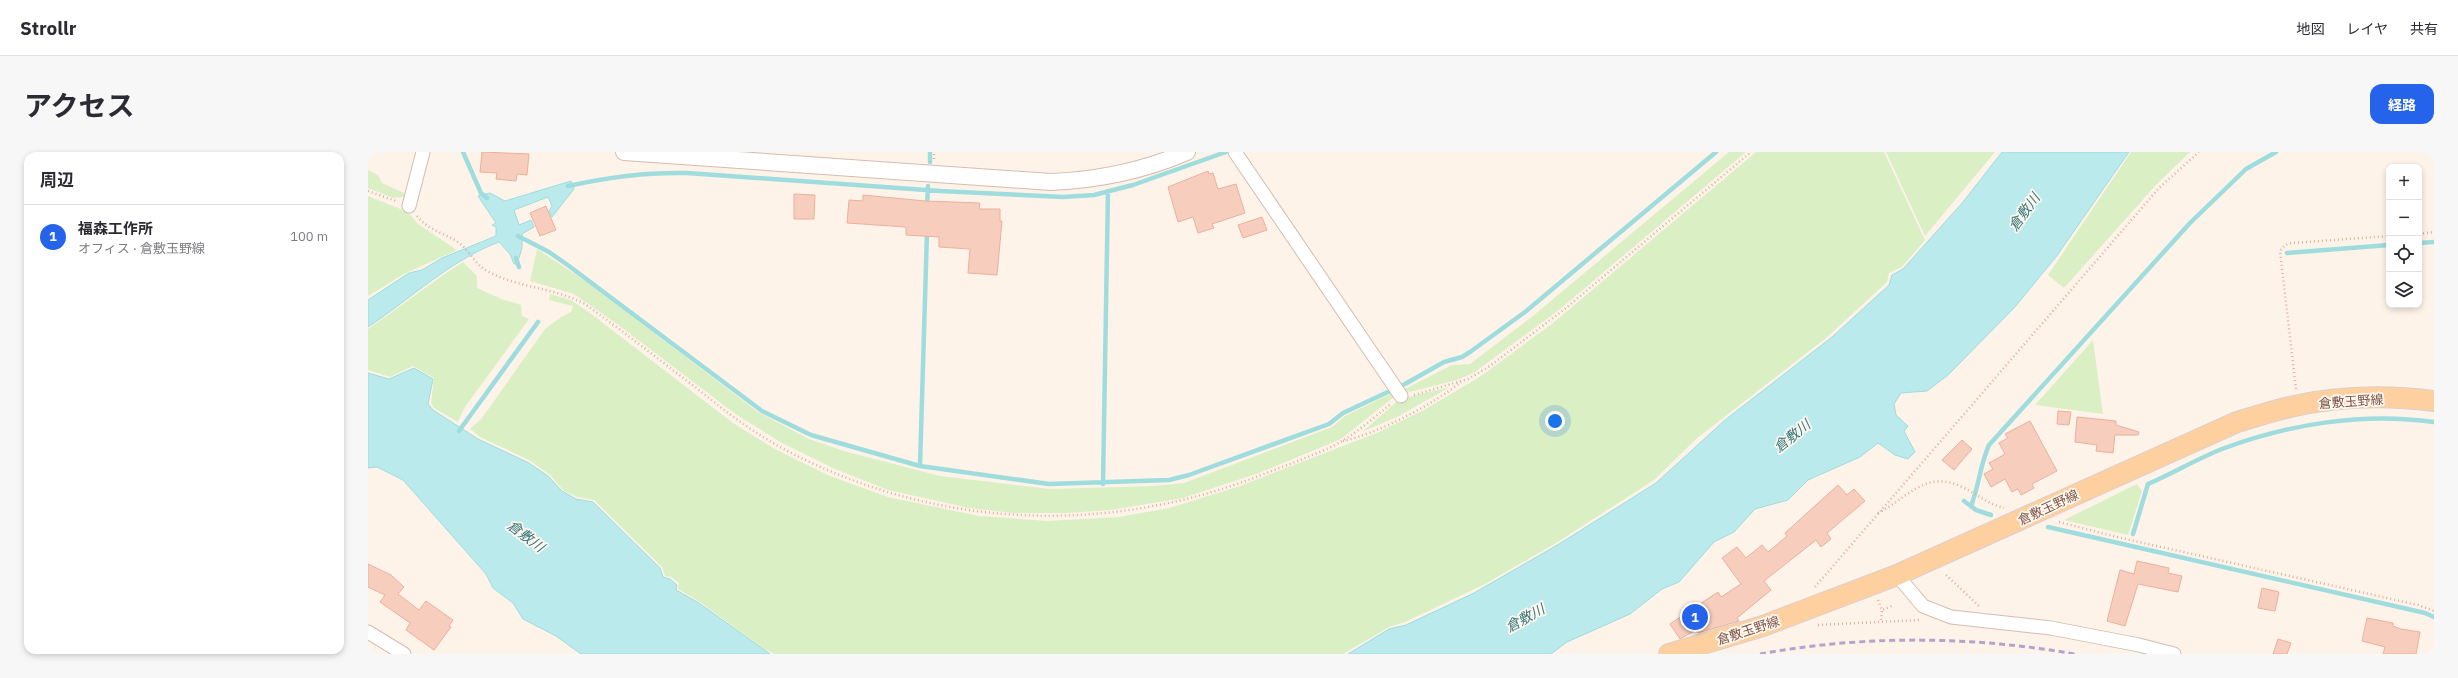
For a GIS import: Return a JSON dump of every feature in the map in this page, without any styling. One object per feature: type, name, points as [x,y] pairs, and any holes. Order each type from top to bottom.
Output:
[{"type":"main road","name":"倉敷玉野線","points":[[1669,654],[1797,614],[1897,575],[2236,422],[2298,406],[2346,399],[2412,398],[2434,401]]},
{"type":"street","points":[[409,206],[423,152]]},
{"type":"street","points":[[624,152],[1051,182],[1096,179],[1119,175],[1187,152]]},
{"type":"street","points":[[1236,153],[1397,391]]},
{"type":"street","points":[[1897,575],[1923,606],[1951,617],[2051,628],[2139,645],[2174,654]]},
{"type":"street","points":[[368,632],[404,654]]},
{"type":"path","points":[[368,191],[409,206],[421,222],[465,249],[479,267],[504,279],[561,293],[585,304],[736,419],[779,446],[816,465],[870,487],[931,504],[980,513],[1035,517],[1098,515],[1131,511],[1218,491],[1289,464],[1341,441],[1376,430],[1416,410],[1462,381],[1490,366],[1566,308],[1751,152]]},
{"type":"path","points":[[1797,614],[1815,587],[1876,514],[1914,474],[2158,188],[2199,152]]},
{"type":"path","points":[[2422,234],[2434,232]]},
{"type":"path","points":[[2298,406],[2280,251],[2285,245],[2292,243],[2386,236]]},
{"type":"path","points":[[1341,441],[1397,391],[1462,381]]},
{"type":"path","points":[[1876,514],[1889,508],[1909,491],[1931,482],[1954,483],[1980,498]]},
{"type":"path","points":[[2031,515],[2117,537],[2418,605],[2434,611]]},
{"type":"path","points":[[1946,575],[1993,622]]},
{"type":"path","points":[[1878,600],[1882,610],[1881,620]]},
{"type":"path","points":[[1882,610],[1894,605]]},
{"type":"path","points":[[1816,625],[1881,620],[1934,620],[1951,617]]},
{"type":"green space","points":[[1729,152],[1746,152],[1559,310],[1475,372],[1457,380],[1410,392],[1403,390],[1452,365],[1470,364],[1534,315]]},
{"type":"green space","points":[[1756,152],[1884,152],[1925,240],[1902,267],[1889,273],[1887,282],[1826,338],[1696,439],[1654,480],[1556,543],[1485,584],[1405,622],[1389,627],[1343,654],[775,654],[764,649],[700,602],[678,589],[679,583],[671,577],[665,576],[662,567],[594,500],[577,497],[564,491],[550,475],[529,460],[480,437],[470,429],[482,418],[545,329],[561,317],[571,312],[573,306],[549,300],[550,294],[571,300],[590,313],[733,423],[775,449],[830,476],[888,497],[979,516],[1047,521],[1119,517],[1169,508],[1240,486],[1379,432],[1424,410],[1481,376],[1553,323]]},
{"type":"green space","points":[[1886,152],[1995,152],[1925,236]]},
{"type":"green space","points":[[2131,152],[2190,152],[2156,185],[2064,288],[2048,275]]},
{"type":"green space","points":[[368,170],[378,175],[382,183],[404,193],[405,197],[393,198],[368,188]]},
{"type":"green space","points":[[368,196],[408,212],[418,224],[457,250],[404,274],[368,296]]},
{"type":"green space","points":[[537,249],[590,284],[758,412],[809,439],[844,451],[940,476],[1049,489],[1153,486],[1184,483],[1332,427],[1345,416],[1392,393],[1394,397],[1341,439],[1259,473],[1183,498],[1111,510],[1067,513],[1013,513],[969,508],[888,490],[835,469],[782,443],[734,413],[617,324],[574,294],[530,281]]},
{"type":"green space","points":[[463,262],[477,276],[477,288],[501,299],[521,305],[522,316],[529,319],[465,407],[458,422],[434,408],[431,403],[434,378],[413,366],[390,377],[368,370],[368,329]]},
{"type":"green space","points":[[2093,340],[2103,414],[2035,405]]},
{"type":"green space","points":[[1450,387],[1399,416],[1362,432],[1400,399]]},
{"type":"green space","points":[[2137,484],[2142,491],[2128,535],[2064,520]]},
{"type":"water","name":"倉敷川","points":[[2002,152],[2129,152],[2056,257],[2014,308],[1948,375],[1927,391],[1901,393],[1894,404],[1896,415],[1908,426],[1904,431],[1915,452],[1908,459],[1895,455],[1878,443],[1860,457],[1808,480],[1788,500],[1755,509],[1734,532],[1714,542],[1679,582],[1662,589],[1630,614],[1567,642],[1551,654],[1348,654],[1389,629],[1406,625],[1474,593],[1559,544],[1656,483],[1725,420],[1832,337],[1889,285],[1892,275],[1903,269],[1963,202]]},
{"type":"water","points":[[571,181],[574,189],[552,217],[549,211],[552,206],[548,197],[514,210],[519,225],[531,220],[534,227],[522,234],[522,248],[517,264],[514,264],[510,254],[499,242],[464,259],[447,270],[368,327],[368,300],[409,273],[422,270],[442,258],[496,236],[496,227],[492,225],[496,223],[478,196],[490,193],[505,201]]},
{"type":"water","name":"倉敷川","points":[[414,368],[433,379],[428,404],[433,410],[478,439],[529,463],[548,476],[562,491],[576,499],[593,502],[660,568],[663,577],[670,579],[677,585],[676,590],[699,603],[770,654],[581,654],[556,636],[523,619],[513,603],[493,588],[486,574],[403,480],[377,467],[368,468],[368,373],[389,379]]},
{"type":"building","points":[[482,152],[529,154],[527,175],[517,174],[516,181],[496,179],[497,173],[480,172]]},
{"type":"building","points":[[1208,171],[1209,174],[1213,173],[1218,189],[1236,184],[1245,213],[1212,224],[1214,228],[1198,233],[1193,217],[1178,222],[1168,187]]},
{"type":"building","points":[[794,194],[815,195],[814,219],[794,219]]},
{"type":"building","points":[[863,195],[925,201],[980,203],[979,209],[1000,209],[1000,221],[1002,221],[997,275],[968,273],[970,249],[939,247],[939,237],[906,235],[906,227],[847,223],[849,200],[863,201]]},
{"type":"building","points":[[546,206],[556,230],[540,236],[530,213]]},
{"type":"building","points":[[1262,217],[1267,230],[1243,238],[1238,225]]},
{"type":"building","points":[[2058,411],[2071,412],[2069,425],[2057,424]]},
{"type":"building","points":[[2077,417],[2116,421],[2116,425],[2139,432],[2138,435],[2115,435],[2113,453],[2096,451],[2097,445],[2075,442]]},
{"type":"building","points":[[2030,421],[2057,471],[2032,484],[2034,488],[2021,495],[2018,489],[2012,492],[2005,479],[1991,487],[1984,474],[1993,469],[1989,463],[2005,454],[1999,443],[2008,438],[2005,434]]},
{"type":"building","points":[[1962,440],[1972,449],[1954,470],[1942,460]]},
{"type":"building","points":[[1838,485],[1847,495],[1854,489],[1865,501],[1827,533],[1831,539],[1821,547],[1816,540],[1764,581],[1771,590],[1737,618],[1739,621],[1698,633],[1696,630],[1680,639],[1670,624],[1718,592],[1721,597],[1741,584],[1722,558],[1737,547],[1746,558],[1762,545],[1768,552],[1787,536],[1785,533]]},
{"type":"building","points":[[2137,561],[2169,568],[2168,573],[2182,576],[2178,592],[2138,584],[2125,626],[2107,621],[2120,570],[2134,574]]},
{"type":"building","points":[[368,564],[391,575],[404,587],[398,594],[419,610],[426,601],[453,620],[449,626],[451,627],[434,650],[406,630],[410,623],[380,602],[385,595],[368,587]]},
{"type":"building","points":[[2262,588],[2279,592],[2275,611],[2258,608]]},
{"type":"building","points":[[2367,618],[2393,623],[2393,626],[2401,629],[2420,632],[2416,654],[2383,654],[2385,647],[2362,641]]},
{"type":"building","points":[[2278,639],[2291,643],[2287,654],[2273,654]]},
{"type":"waterway","points":[[463,152],[481,193],[487,198]]},
{"type":"waterway","points":[[930,152],[930,162]]},
{"type":"waterway","points":[[568,186],[627,176],[657,173],[687,173],[940,191],[1063,197],[1094,195],[1133,185],[1226,152]]},
{"type":"waterway","points":[[518,236],[549,252],[569,266],[762,411],[811,435],[920,466],[1049,484],[1169,480],[1189,475],[1329,424],[1343,413],[1405,384],[1444,362],[1462,357],[1525,312],[1716,152]]},
{"type":"waterway","points":[[1971,506],[1989,445],[2190,223],[2246,169],[2276,152]]},
{"type":"waterway","points":[[927,206],[928,186]]},
{"type":"waterway","points":[[1103,484],[1108,191]]},
{"type":"waterway","points":[[920,466],[927,232]]},
{"type":"waterway","points":[[2422,243],[2434,242]]},
{"type":"waterway","points":[[2287,253],[2386,245]]},
{"type":"waterway","points":[[516,258],[519,267]]},
{"type":"waterway","points":[[459,431],[538,322]]},
{"type":"waterway","points":[[2133,534],[2148,484],[2222,449],[2273,433],[2326,422],[2380,418],[2434,422]]},
{"type":"waterway","points":[[1964,501],[1976,510],[1991,515]]},
{"type":"waterway","points":[[2048,527],[2425,613],[2434,617]]},
{"type":"railway","points":[[1760,654],[1838,643],[1918,640],[1997,644],[2075,654]]},
{"type":"place","name":"福森工作所","points":[[1695,617]]}]
